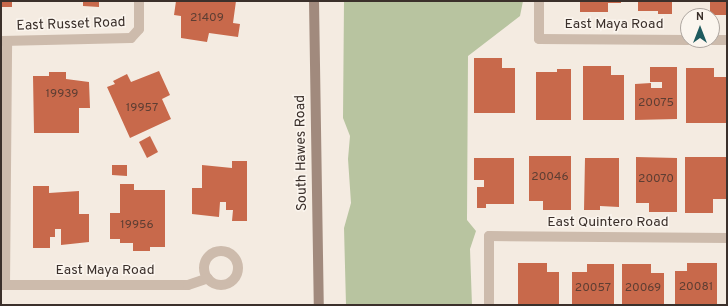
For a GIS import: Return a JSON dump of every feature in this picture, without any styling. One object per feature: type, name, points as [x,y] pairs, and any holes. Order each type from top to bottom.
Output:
[{"type":"main road","name":"South Hawes Road","points":[[314,1],[319,305]]},
{"type":"street","name":"East Russet Road","points":[[4,41],[118,40],[131,38],[140,29],[139,1]]},
{"type":"street","name":"East Maya Road","points":[[539,1],[539,39],[680,40]]},
{"type":"street","points":[[3,285],[4,41]]},
{"type":"street","name":"East Quintero Road","points":[[489,305],[489,236],[727,238]]},
{"type":"street","name":"East Maya Road","points":[[3,285],[188,285],[208,278]]},
{"type":"green space","points":[[344,1],[523,1],[520,16],[468,56],[467,220],[476,231],[470,249],[472,305],[346,305],[344,228],[351,203],[348,159],[350,136],[343,118]]},
{"type":"building","points":[[1,1],[12,1],[12,7],[1,7]]},
{"type":"building","points":[[83,1],[99,1],[99,7],[83,6]]},
{"type":"building","points":[[176,1],[236,1],[233,23],[240,24],[238,37],[209,33],[207,42],[181,38],[181,16],[174,15]]},
{"type":"building","points":[[580,1],[621,1],[621,3],[608,3],[608,12],[580,12]]},
{"type":"building","points":[[638,1],[672,1],[672,14],[658,14],[658,11],[638,11]]},
{"type":"building","points":[[710,1],[726,1],[726,15],[720,15],[720,8],[710,8]]},
{"type":"building","points":[[474,58],[502,58],[502,68],[515,68],[515,113],[474,113]]},
{"type":"building","points":[[583,66],[611,66],[611,75],[624,75],[624,120],[583,120]]},
{"type":"building","points":[[650,67],[677,67],[677,119],[635,120],[635,84],[651,83],[651,88],[662,88],[662,82],[650,82]]},
{"type":"building","points":[[686,68],[714,68],[714,77],[726,77],[726,123],[686,123]]},
{"type":"building","points":[[557,69],[571,69],[571,120],[536,120],[536,72],[557,72]]},
{"type":"building","points":[[159,71],[170,95],[162,99],[171,119],[130,138],[107,87],[115,84],[113,81],[127,74],[131,82]]},
{"type":"building","points":[[49,72],[66,72],[66,79],[89,82],[90,108],[79,108],[79,133],[34,133],[33,76],[49,76]]},
{"type":"building","points":[[150,136],[158,152],[147,158],[139,142]]},
{"type":"building","points":[[529,156],[571,156],[571,210],[543,210],[543,201],[529,201]]},
{"type":"building","points":[[636,157],[677,158],[677,212],[649,212],[649,203],[636,203]]},
{"type":"building","points":[[685,157],[727,157],[727,199],[713,199],[713,213],[685,213]]},
{"type":"building","points":[[474,158],[514,158],[514,204],[486,204],[486,208],[477,208],[477,187],[484,187],[484,180],[474,180]]},
{"type":"building","points":[[585,158],[619,158],[619,207],[600,206],[600,210],[584,210]]},
{"type":"building","points":[[232,161],[247,161],[247,221],[232,221],[233,210],[226,210],[226,202],[220,202],[219,217],[192,214],[192,188],[202,188],[202,165],[232,168]]},
{"type":"building","points":[[112,165],[127,165],[127,176],[112,175]]},
{"type":"building","points":[[120,184],[134,184],[134,190],[165,190],[165,247],[150,247],[150,251],[133,251],[133,243],[120,243],[120,239],[110,239],[110,213],[120,213]]},
{"type":"building","points":[[33,186],[49,186],[49,193],[79,191],[79,214],[89,214],[89,242],[61,245],[61,229],[55,229],[55,237],[50,237],[50,248],[33,248]]},
{"type":"building","points":[[518,263],[547,263],[547,272],[559,272],[559,305],[518,305]]},
{"type":"building","points":[[687,263],[717,263],[717,305],[675,305],[675,271],[687,271]]},
{"type":"building","points":[[587,264],[614,264],[614,305],[572,305],[572,272],[587,272]]},
{"type":"building","points":[[622,264],[651,264],[651,273],[664,273],[664,305],[622,305]]}]
